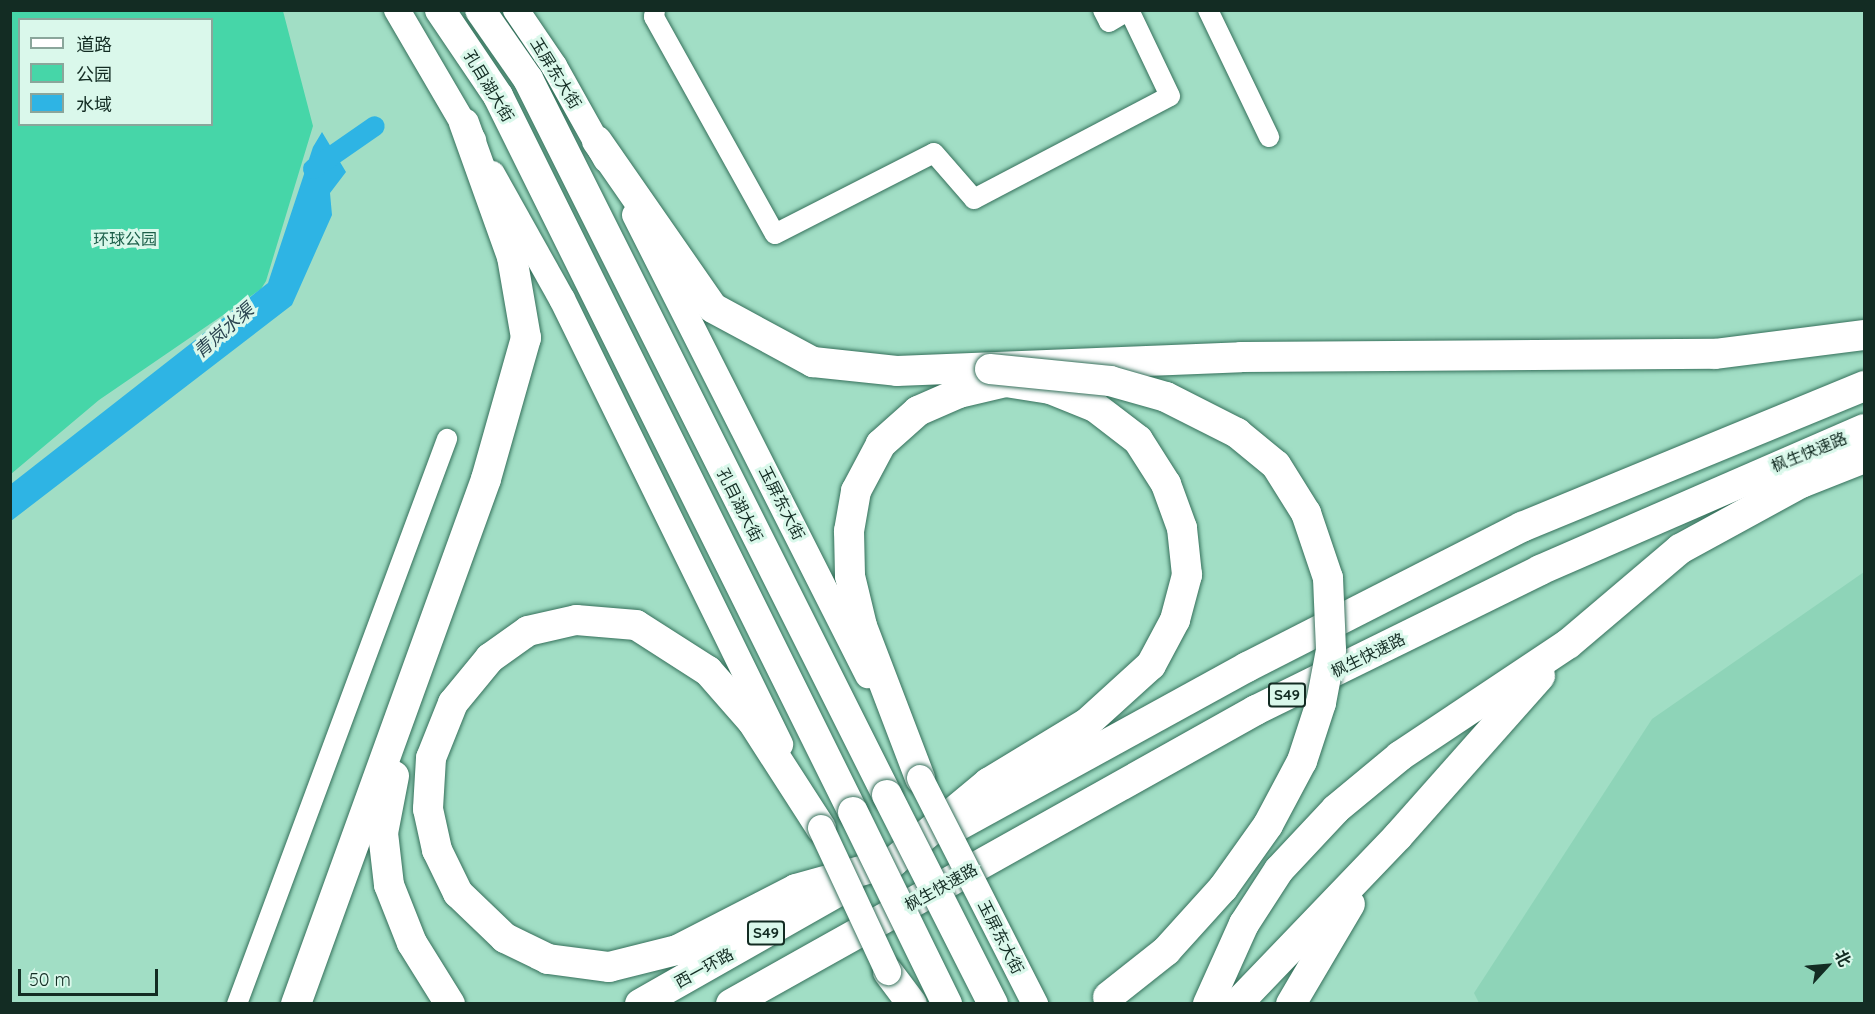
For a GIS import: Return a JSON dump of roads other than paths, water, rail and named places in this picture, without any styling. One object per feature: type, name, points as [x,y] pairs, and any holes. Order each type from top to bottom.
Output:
[{"type":"highway","name":"孔目湖大街","points":[[440,10],[498,96],[718,536],[947,1004]]},
{"type":"highway","name":"孔目湖大街","points":[[480,10],[528,78],[747,519],[993,1004]]},
{"type":"highway","points":[[296,1004],[486,479],[526,338],[512,257],[464,123]]},
{"type":"highway","points":[[597,141],[669,248],[713,308],[813,362],[897,371],[1241,357],[1715,354],[1819,343],[1864,335]]},
{"type":"highway","points":[[990,369],[1110,381],[1166,397],[1237,433],[1276,465],[1306,513],[1328,578],[1331,650],[1321,703],[1302,761],[1268,825],[1223,888],[1166,951],[1097,1004]]},
{"type":"highway","points":[[821,828],[752,721],[708,671],[636,625],[576,621],[528,631],[490,658],[453,704],[431,758],[428,809],[437,850],[458,893],[505,938],[548,959],[609,967],[677,950],[796,889],[892,862],[988,783],[1087,723],[1151,664],[1175,620],[1187,574],[1182,528],[1166,484],[1138,440],[1095,407],[1050,389],[1006,382],[959,393],[918,411],[881,444],[856,491],[849,531],[850,576],[862,626],[920,778]]},
{"type":"highway","name":"S49","points":[[892,862],[1247,667],[1522,527],[1864,386]]},
{"type":"highway","name":"枫生快速路","points":[[731,1004],[1256,710],[1540,570],[1864,429]]},
{"type":"highway","points":[[1208,1004],[1256,906],[1280,870],[1336,809],[1400,756],[1568,644],[1680,549],[1801,483],[1864,458]]},
{"type":"highway","points":[[1237,1004],[1387,846],[1568,644]]},
{"type":"highway","points":[[409,690],[383,833],[389,885],[412,943],[450,1004]]},
{"type":"highway","points":[[1291,1004],[1387,846]]},
{"type":"highway","name":"西一环路","points":[[640,1004],[892,862]]},
{"type":"highway","points":[[888,972],[912,1004]]},
{"type":"main road","points":[[397,10],[464,123],[562,299],[821,828],[903,1004]]},
{"type":"main road","name":"玉屏东大街","points":[[516,10],[554,66],[597,141],[1035,1004]]},
{"type":"street","points":[[655,10],[654,17],[775,234],[934,153],[974,199],[1170,96],[1129,10],[1109,22],[1103,10]]},
{"type":"street","points":[[1208,10],[1269,136]]},
{"type":"street","points":[[237,1004],[447,439]]},
{"type":"water","points":[[322,132],[346,172],[330,193],[332,215],[292,305],[11,521],[11,484],[268,283],[313,147]]},
{"type":"waterway","name":"青岚水渠","points":[[313,169],[375,126]]},
{"type":"park label","name":"环球公园","points":[[125,239]]}]
